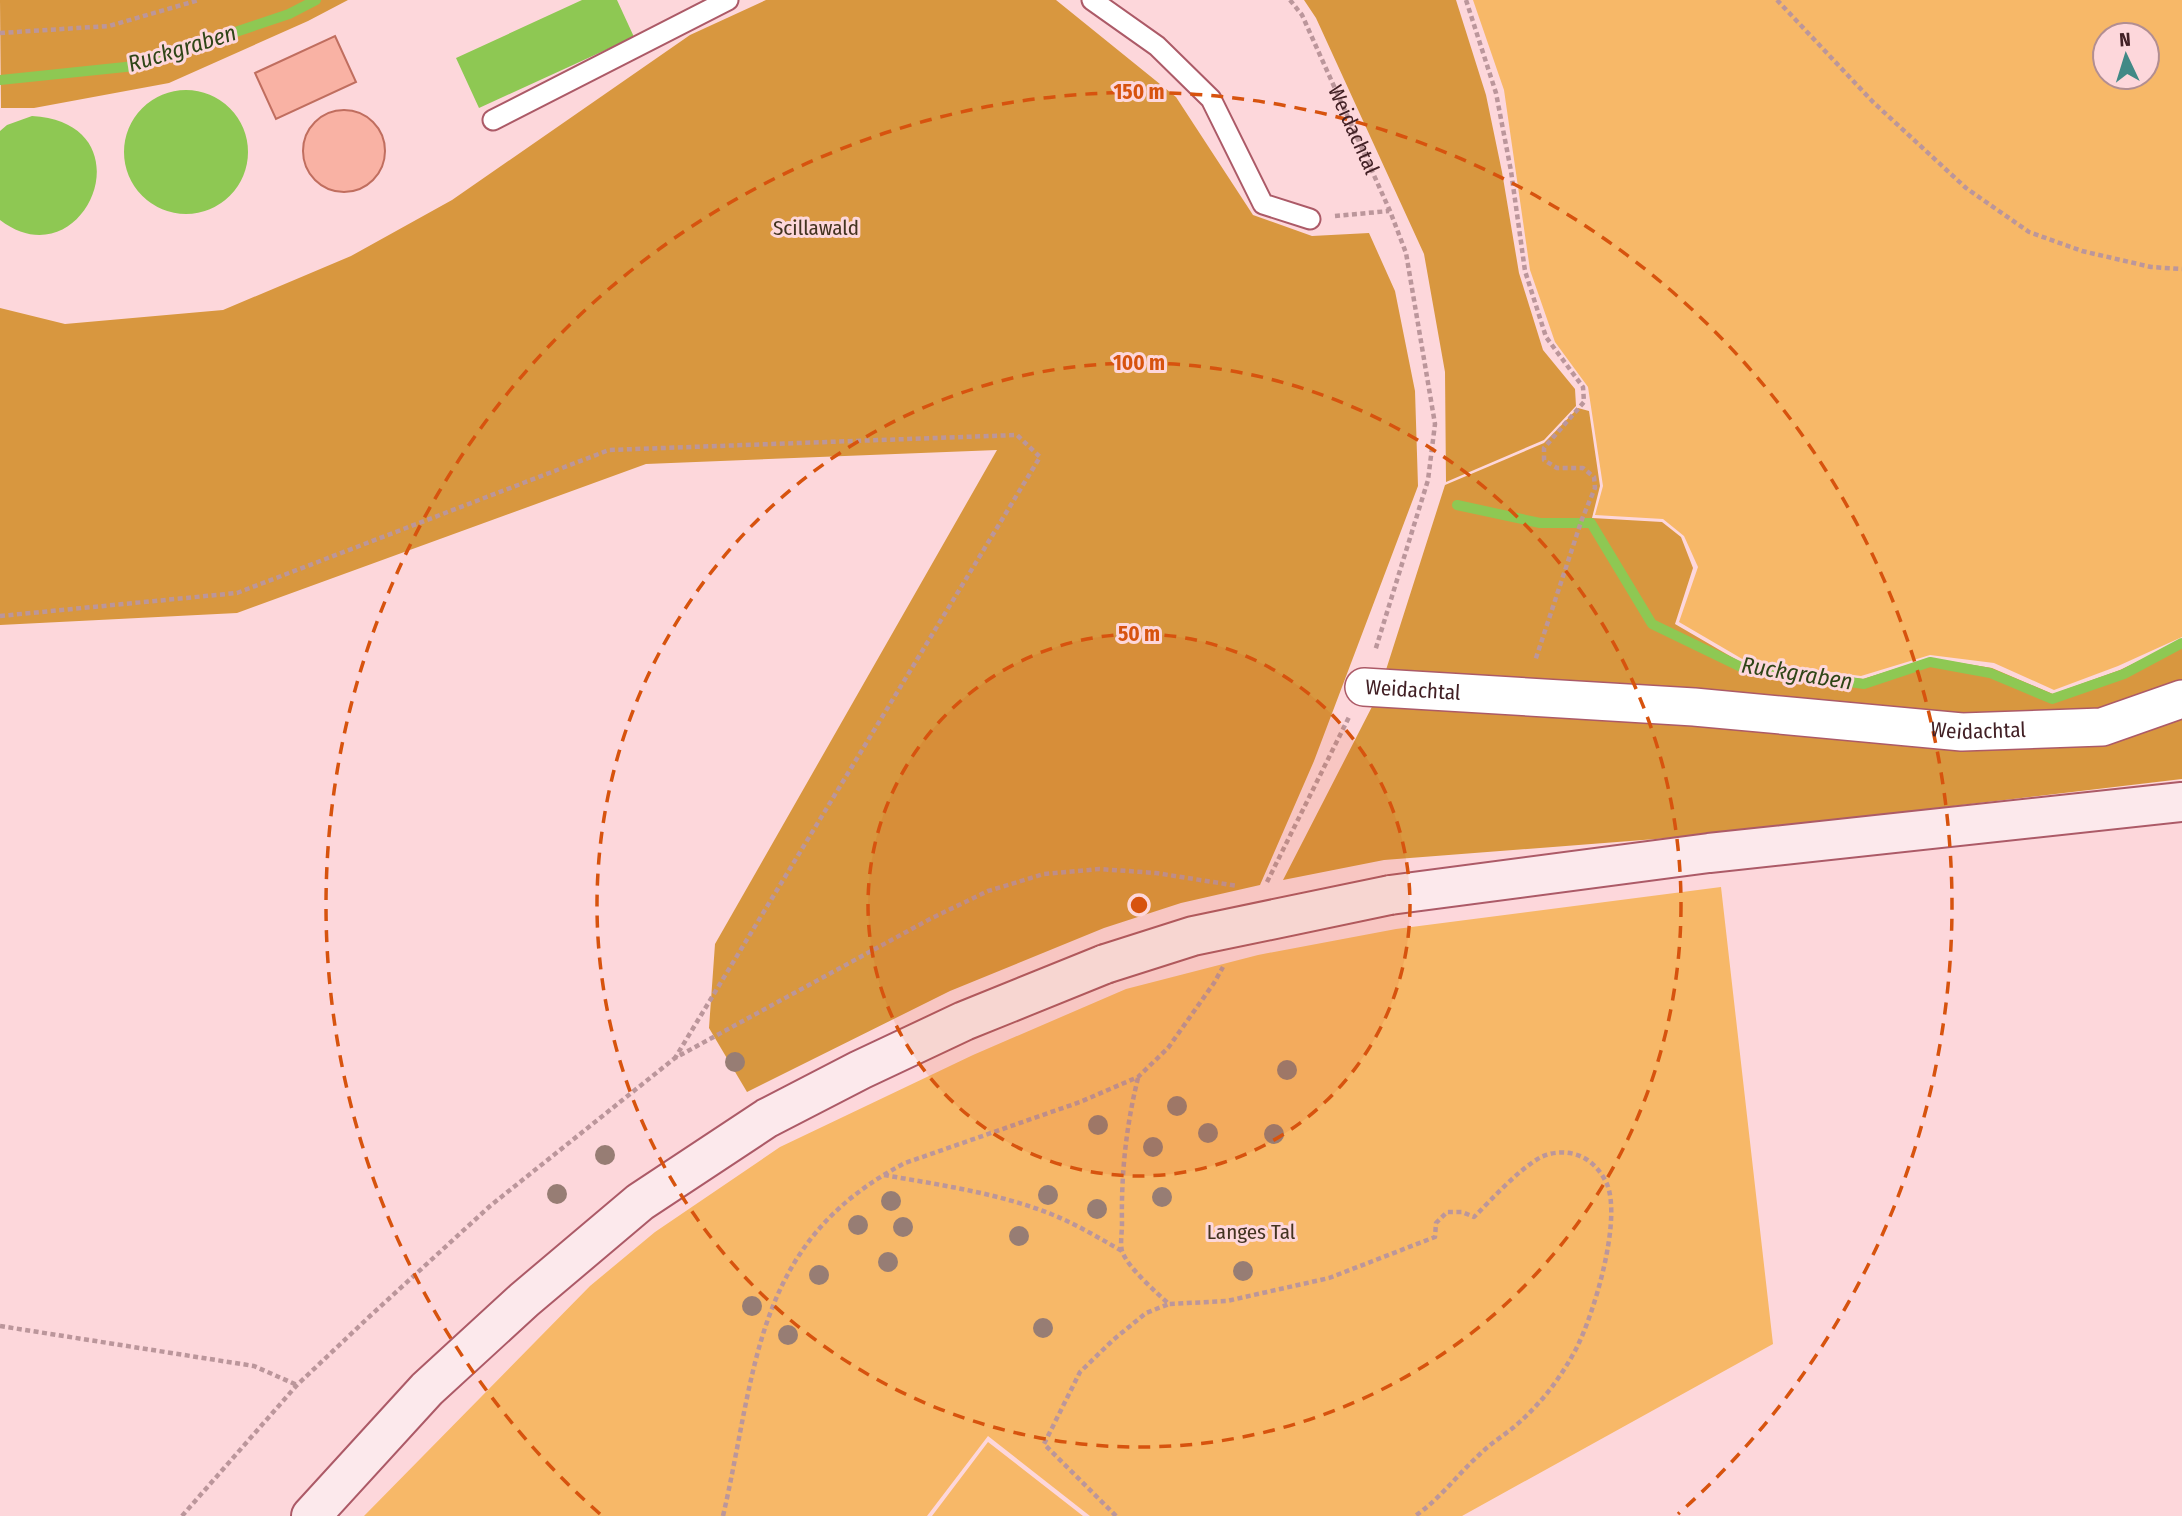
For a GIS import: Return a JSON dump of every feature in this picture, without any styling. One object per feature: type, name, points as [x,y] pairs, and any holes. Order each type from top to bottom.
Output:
[{"type":"main road","points":[[311,1516],[427,1389],[524,1300],[640,1202],[767,1118],[860,1070],[964,1021],[1105,964],[1193,936],[1390,895],[1709,853],[2182,802]]},
{"type":"street","name":"Weidachtal","points":[[1364,687],[1694,707],[1962,732],[2102,727],[2182,699]]},
{"type":"lane","points":[[493,120],[728,0]]},
{"type":"lane","points":[[1092,0],[1157,46],[1211,99],[1263,204],[1310,219]]},
{"type":"path","points":[[0,33],[109,26],[199,0]]},
{"type":"path","name":"Weidachtal","points":[[1290,0],[1301,15],[1390,211],[1406,253],[1435,424],[1428,480],[1364,687]]},
{"type":"path","points":[[1466,0],[1496,93],[1511,171],[1525,271],[1546,337],[1583,387],[1584,402],[1544,448],[1544,460],[1557,468],[1583,468],[1594,477],[1595,488],[1582,519],[1522,698]]},
{"type":"path","points":[[1777,0],[1872,102],[1956,180],[2029,232],[2082,251],[2151,267],[2182,269]]},
{"type":"path","points":[[1310,219],[1390,211]]},
{"type":"path","points":[[0,616],[237,593],[609,450],[1017,435],[1040,457],[675,1058]]},
{"type":"path","points":[[1263,890],[1364,687]]},
{"type":"path","points":[[182,1516],[297,1385],[490,1206],[675,1058],[930,919],[988,891],[1044,874],[1099,869],[1156,873],[1250,888]]},
{"type":"path","points":[[723,1516],[753,1366],[774,1301],[794,1261],[819,1228],[846,1202],[883,1174],[928,1154],[1080,1102],[1138,1077],[1168,1048],[1214,983],[1227,959]]},
{"type":"path","points":[[1122,1251],[1124,1158],[1129,1116],[1138,1077]]},
{"type":"path","points":[[1116,1516],[1044,1444],[1080,1372],[1146,1313],[1169,1304],[1227,1301],[1329,1278],[1435,1237],[1436,1223],[1447,1212],[1462,1212],[1474,1217],[1541,1157],[1556,1152],[1576,1154],[1587,1159],[1607,1184],[1611,1227],[1599,1286],[1577,1346],[1544,1398],[1482,1452],[1428,1507],[1415,1516]]},
{"type":"path","points":[[883,1174],[948,1186],[1050,1214],[1122,1251],[1139,1276],[1169,1304]]},
{"type":"path","points":[[0,1326],[254,1366],[297,1385]]},
{"type":"green space","points":[[0,0],[348,0],[308,21],[169,83],[34,108],[1,108]]},
{"type":"green space","name":"Scillawald","points":[[766,0],[1056,0],[1176,97],[1253,215],[1312,236],[1369,233],[1395,291],[1415,391],[1418,486],[1314,761],[1260,885],[1181,903],[1104,928],[950,991],[747,1092],[709,1028],[715,944],[997,450],[646,464],[237,613],[0,625],[0,308],[65,324],[223,310],[351,256],[452,200],[690,35]]},
{"type":"green space","points":[[1304,0],[1456,0],[1486,95],[1519,273],[1543,350],[1575,389],[1576,406],[1544,440],[1446,482],[1445,372],[1424,254],[1316,18]]},
{"type":"green space","points":[[1473,0],[2182,0],[2182,637],[2118,666],[2054,690],[1994,663],[1930,655],[1861,676],[1744,660],[1679,622],[1698,567],[1684,536],[1663,519],[1595,515],[1603,486],[1588,387],[1555,342],[1530,270],[1504,90]]},
{"type":"green space","points":[[1578,408],[1589,411],[1600,486],[1592,518],[1662,522],[1681,537],[1693,568],[1675,624],[1742,663],[1863,679],[1930,658],[1992,668],[2053,694],[2120,670],[2182,640],[2182,779],[1707,835],[1384,860],[1283,880],[1378,695],[1445,485],[1544,443]]},
{"type":"green space","name":"Langes Tal","points":[[1721,887],[1773,1344],[1462,1516],[1090,1516],[988,1436],[927,1516],[364,1516],[590,1286],[655,1232],[780,1147],[973,1055],[1126,989],[1258,955],[1396,929]]},
{"type":"green space","points":[[988,1442],[1083,1516],[932,1516]]},
{"type":"shaded area","points":[[582,0],[617,0],[634,37],[479,108],[456,58]]},
{"type":"shaded area","points":[[186,90],[210,95],[230,108],[243,128],[248,152],[243,176],[230,196],[210,209],[186,214],[162,209],[142,196],[129,176],[124,152],[129,128],[142,108],[162,95]]},
{"type":"shaded area","points":[[32,116],[69,125],[89,144],[97,169],[92,195],[79,217],[57,232],[30,234],[0,220],[0,131],[7,125]]},
{"type":"building","points":[[335,36],[356,82],[276,119],[255,73]]},
{"type":"building","points":[[344,110],[360,113],[373,122],[382,135],[385,151],[382,167],[373,180],[360,189],[344,192],[328,189],[315,180],[306,167],[303,151],[306,135],[315,122],[328,113]]},
{"type":"waterway","name":"Ruckgraben","points":[[0,80],[135,66],[289,14],[316,0]]},
{"type":"waterway","name":"Ruckgraben","points":[[1457,505],[1540,523],[1591,523],[1652,624],[1741,667],[1864,684],[1930,662],[1990,673],[2052,699],[2124,674],[2182,643]]}]
